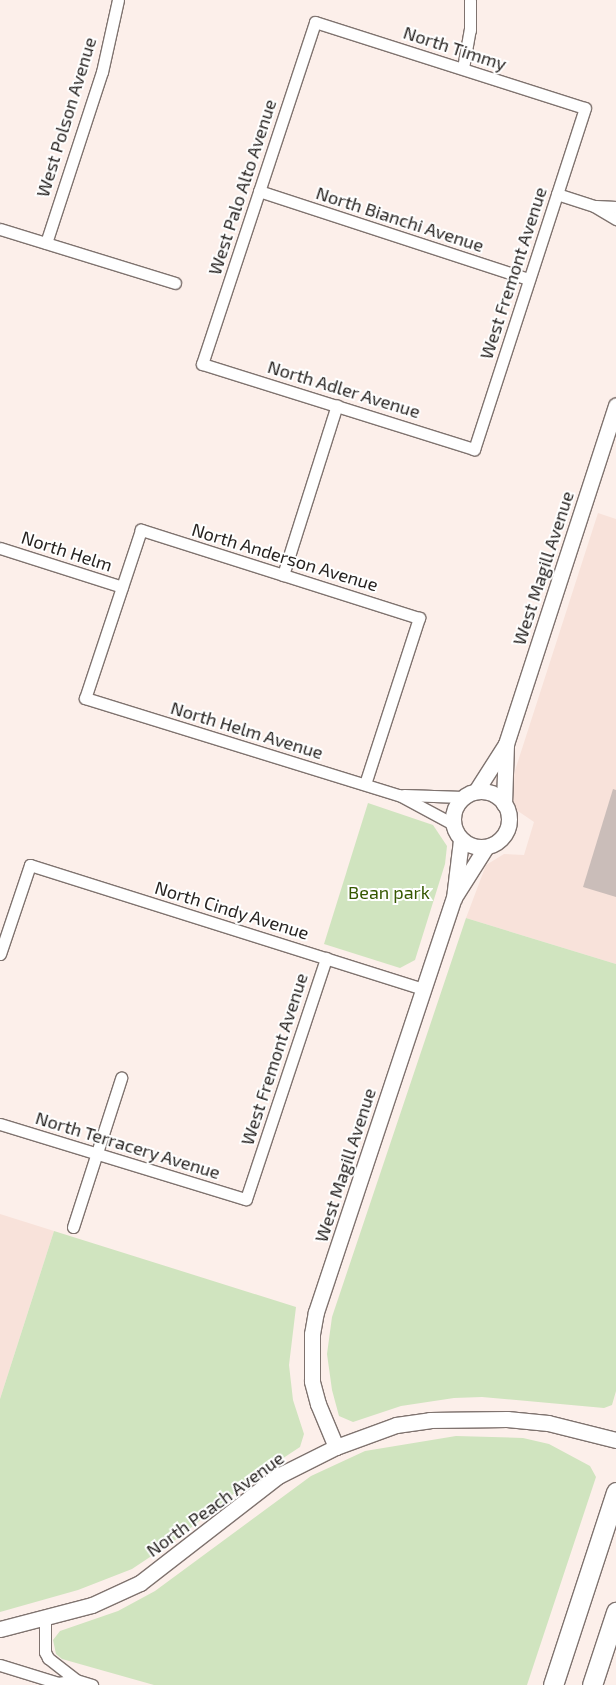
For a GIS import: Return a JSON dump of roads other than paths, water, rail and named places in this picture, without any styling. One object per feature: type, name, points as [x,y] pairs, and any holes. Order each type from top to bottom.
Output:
[{"type":"main road","points":[[553,1685],[616,1492]]},
{"type":"main road","points":[[592,1685],[616,1612]]},
{"type":"street","name":"West Polson Avenue","points":[[46,243],[102,72],[118,0]]},
{"type":"street","points":[[463,68],[470,30],[470,0]]},
{"type":"street","name":"North Timmy","points":[[315,22],[585,108]]},
{"type":"street","name":"West Palo Alto Avenue","points":[[202,364],[315,22]]},
{"type":"street","name":"West Fremont Avenue","points":[[474,449],[585,108]]},
{"type":"street","name":"North Bianchi Avenue","points":[[259,191],[529,279]]},
{"type":"street","points":[[557,194],[594,206],[616,219]]},
{"type":"street","points":[[594,206],[616,207]]},
{"type":"street","points":[[0,229],[175,283]]},
{"type":"street","name":"North Adler Avenue","points":[[202,364],[474,449]]},
{"type":"street","points":[[283,575],[337,405]]},
{"type":"street","name":"West Magill Avenue","points":[[504,804],[506,744],[616,405]]},
{"type":"street","name":"North Anderson Avenue","points":[[122,587],[141,530],[419,618],[365,784]]},
{"type":"street","name":"North Helm","points":[[0,548],[122,587]]},
{"type":"street","name":"North Helm Avenue","points":[[122,587],[85,698],[399,795],[452,824]]},
{"type":"street","name":"West Magill Avenue","points":[[469,794],[506,744]]},
{"type":"street","points":[[469,794],[492,794],[504,804],[508,812],[507,831],[498,841],[486,847],[472,847],[461,840],[452,824],[456,805],[469,794]]},
{"type":"street","name":"North Helm Avenue","points":[[399,795],[469,794]]},
{"type":"street","name":"West Magill Avenue","points":[[336,1447],[318,1404],[312,1381],[312,1334],[316,1312],[454,898],[461,840]]},
{"type":"street","name":"West Magill Avenue","points":[[454,898],[486,847]]},
{"type":"street","name":"North Cindy Avenue","points":[[0,954],[30,865],[424,989]]},
{"type":"street","name":"West Fremont Avenue","points":[[246,1199],[326,958]]},
{"type":"street","points":[[73,1227],[121,1078]]},
{"type":"street","name":"North Terracery Avenue","points":[[0,1124],[246,1199]]},
{"type":"street","name":"North Peach Avenue","points":[[0,1629],[45,1620],[92,1605],[140,1583],[278,1476],[336,1447],[396,1425],[463,1418],[548,1424],[616,1440]]},
{"type":"street","points":[[45,1620],[44,1652],[48,1658],[76,1680],[92,1685]]},
{"type":"street","points":[[0,1665],[58,1683],[76,1680]]},
{"type":"park label","name":"Bean park","points":[[389,892]]}]
